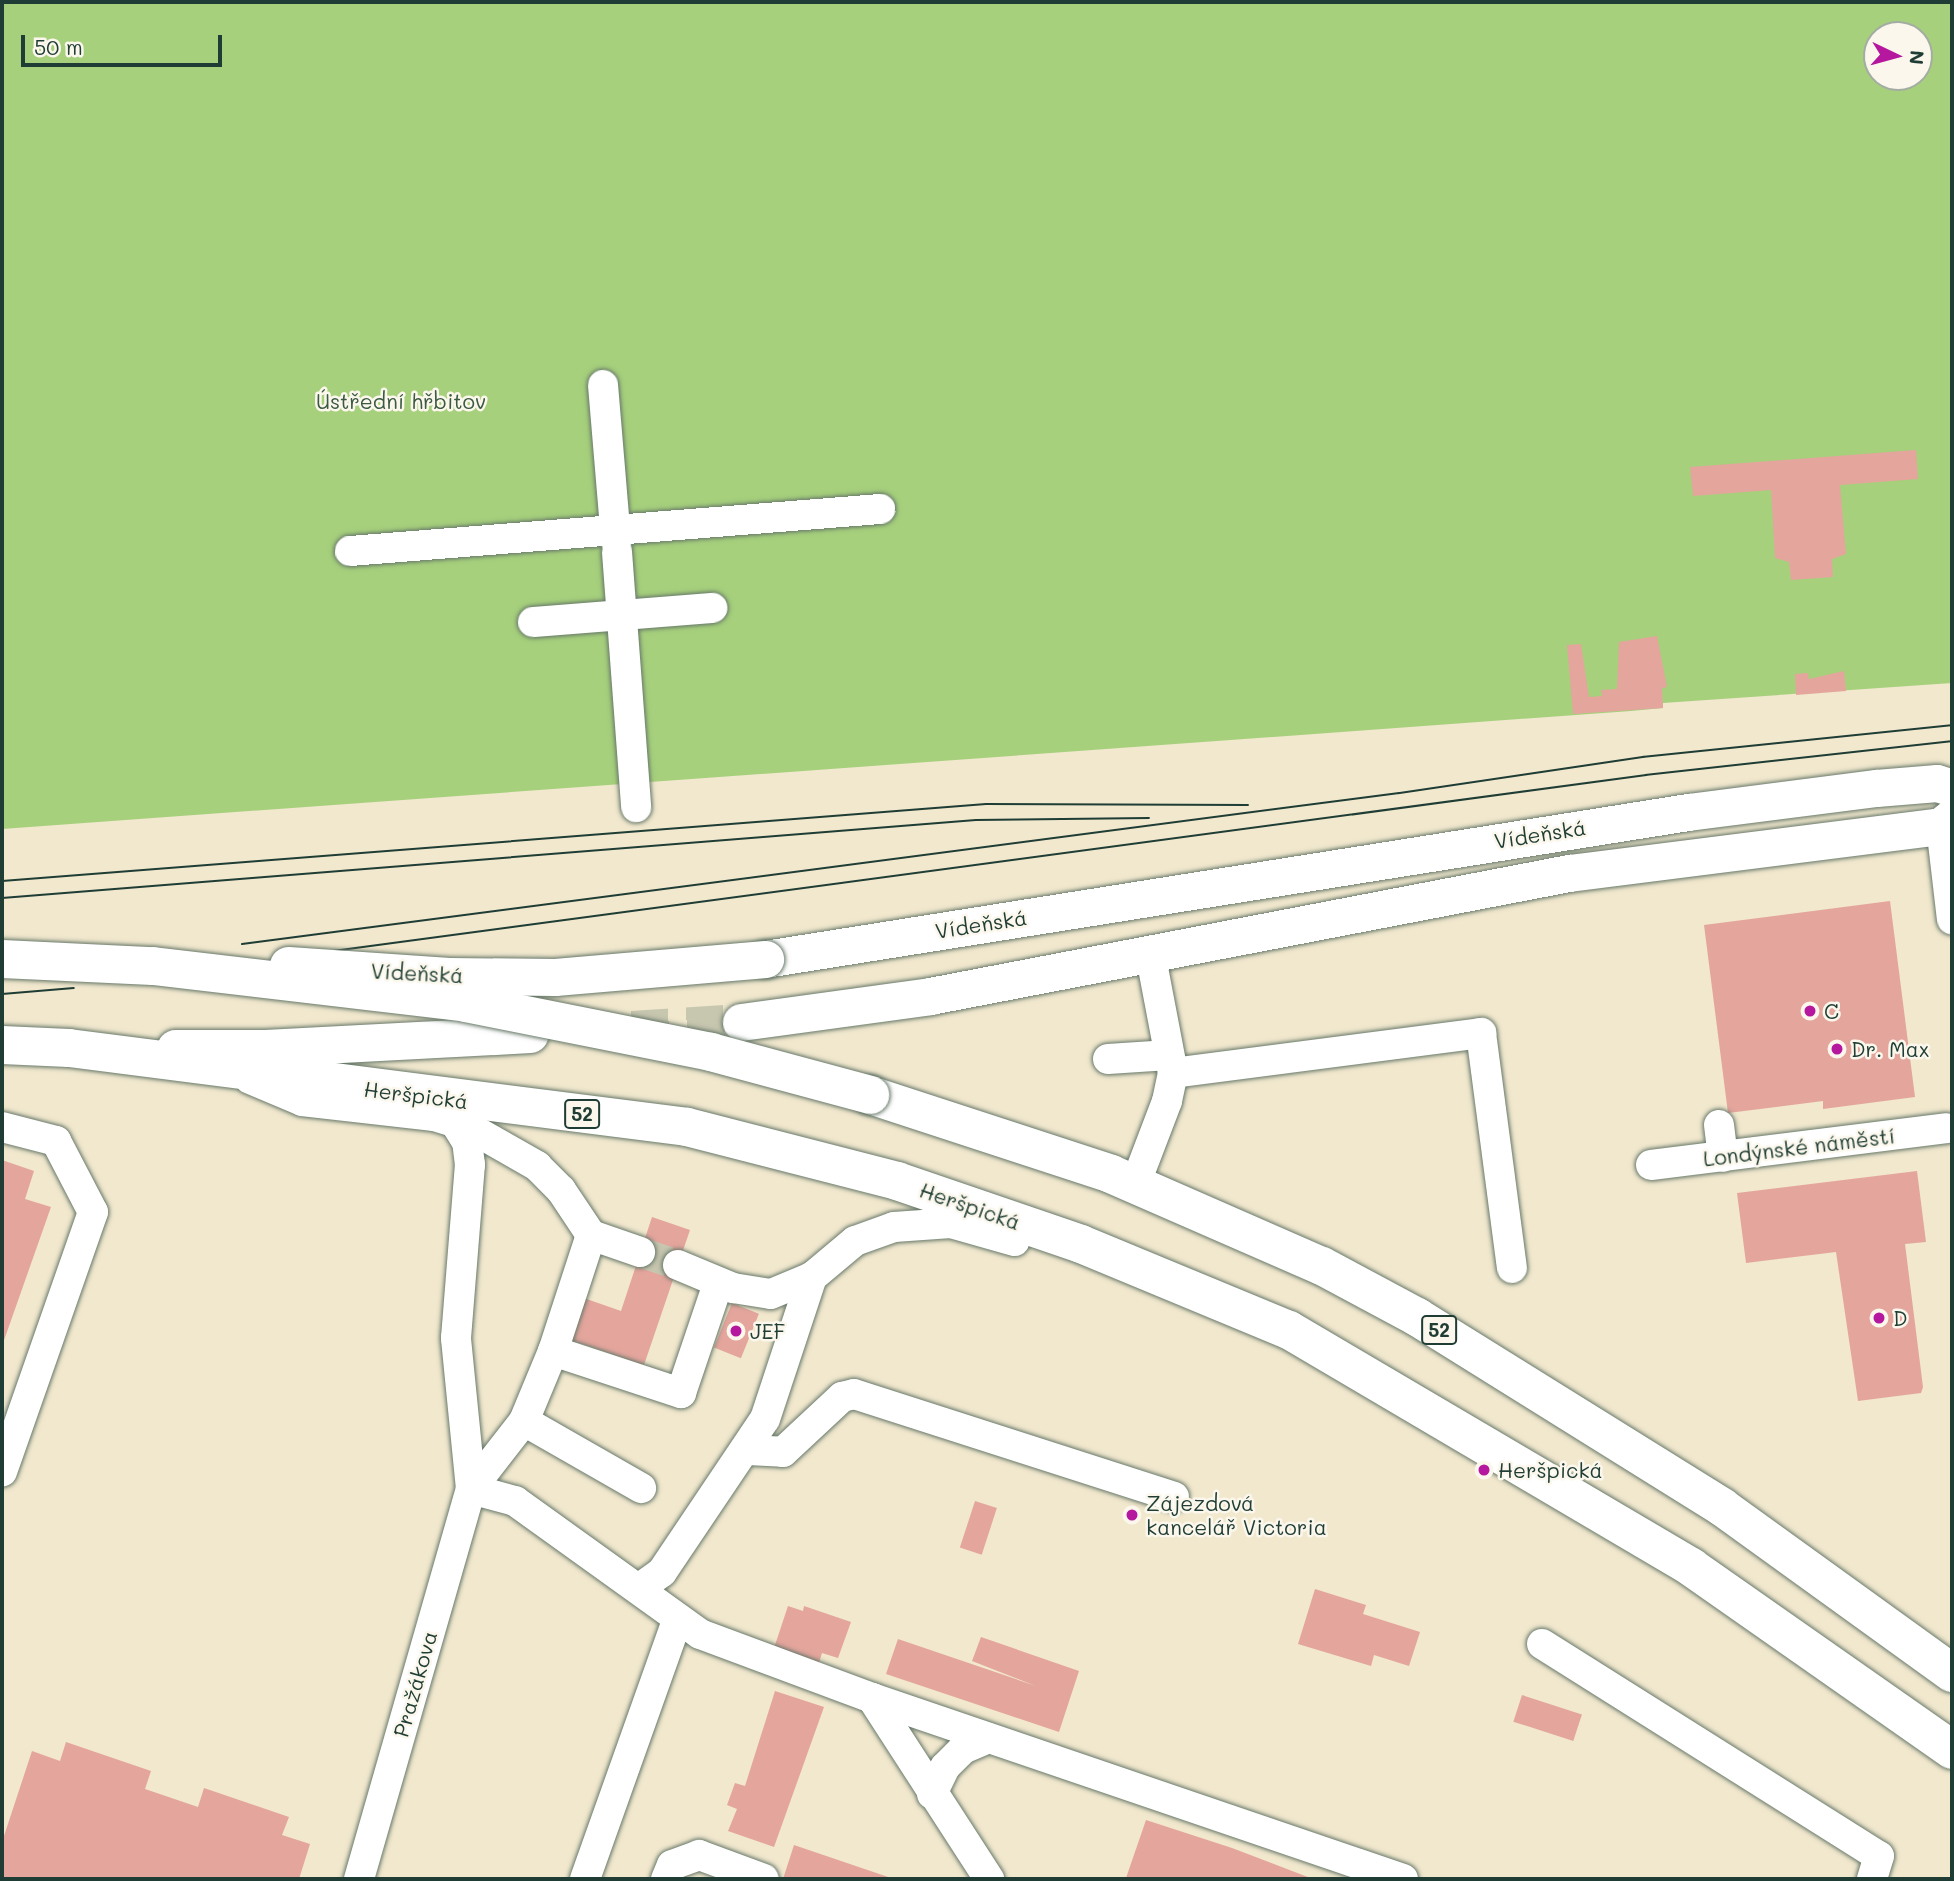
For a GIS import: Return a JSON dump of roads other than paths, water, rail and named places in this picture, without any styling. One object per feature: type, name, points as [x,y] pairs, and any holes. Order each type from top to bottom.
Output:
[{"type":"highway","name":"Vídeňská","points":[[2,958],[153,966]]},
{"type":"highway","name":"52","points":[[153,966],[466,1003],[711,1052],[870,1095],[1135,1185],[1322,1266],[1417,1317],[1722,1507],[1952,1673]]},
{"type":"highway","name":"52","points":[[2,1045],[69,1048]]},
{"type":"highway","name":"Heršpická","points":[[69,1048],[233,1072],[687,1127],[897,1181],[1081,1244],[1290,1330],[1691,1567],[1952,1750]]},
{"type":"main road","name":"Vídeňská","points":[[153,966],[250,962],[449,976],[555,977],[765,959],[1674,814],[1876,788],[1937,783],[1952,788]]},
{"type":"main road","name":"Vídeňská","points":[[741,1022],[930,996],[1569,873],[1947,821]]},
{"type":"main road","points":[[69,1048],[265,1048],[530,1034]]},
{"type":"street","points":[[603,385],[636,807]]},
{"type":"street","points":[[350,551],[616,541],[880,509]]},
{"type":"street","points":[[533,622],[712,608]]},
{"type":"street","points":[[1947,821],[1952,919]]},
{"type":"street","points":[[1135,1185],[1167,1101],[1171,1064],[1150,952]]},
{"type":"street","points":[[1108,1059],[1171,1064],[1481,1033],[1511,1268]]},
{"type":"street","points":[[233,1072],[302,1101],[454,1121],[537,1166],[561,1190],[591,1235],[640,1252]]},
{"type":"street","points":[[454,1121],[467,1142],[470,1165],[456,1338],[471,1489]]},
{"type":"street","points":[[1719,1125],[1723,1157]]},
{"type":"street","name":"Londýnské náměstí","points":[[1651,1165],[1950,1126]]},
{"type":"street","points":[[2,1127],[57,1141],[93,1212],[2,1472]]},
{"type":"street","points":[[678,1265],[718,1284],[771,1294],[812,1278],[855,1241],[913,1224],[951,1223],[1017,1242],[1081,1244]]},
{"type":"street","points":[[471,1489],[524,1421],[553,1351],[591,1235]]},
{"type":"street","points":[[640,1588],[662,1572],[748,1450],[778,1389],[812,1278]]},
{"type":"street","points":[[553,1351],[681,1393],[718,1284]]},
{"type":"street","points":[[748,1450],[783,1452],[842,1397],[854,1394],[1174,1497]]},
{"type":"street","points":[[524,1421],[641,1488]]},
{"type":"street","points":[[471,1489],[515,1501],[640,1588],[677,1620],[700,1634],[872,1698],[1403,1879]]},
{"type":"street","name":"Pražákova","points":[[359,1879],[471,1489]]},
{"type":"street","points":[[585,1879],[677,1620]]},
{"type":"street","points":[[1542,1644],[1879,1856],[1872,1879]]},
{"type":"street","points":[[872,1698],[989,1879]]},
{"type":"street","points":[[932,1794],[945,1767],[964,1749],[989,1738]]},
{"type":"street","points":[[666,1879],[672,1865],[699,1855],[764,1879]]},
{"type":"tunnel","points":[[632,1029],[741,1022]]},
{"type":"tunnel","points":[[640,1252],[678,1265]]},
{"type":"tram line","points":[[242,944],[1399,793],[1643,757],[1952,725]]},
{"type":"tram line","points":[[333,951],[1646,775],[1952,741]]},
{"type":"tram line","points":[[2,881],[986,804],[1248,805]]},
{"type":"tram line","points":[[2,898],[976,820],[1149,818]]},
{"type":"tram line","points":[[2,994],[74,988]]},
{"type":"place","name":"C","points":[[1810,1011]]},
{"type":"place","name":"Dr. Max","points":[[1837,1049]]},
{"type":"place","name":"D","points":[[1879,1318]]},
{"type":"place","name":"JEF","points":[[736,1331]]},
{"type":"place","name":"Heršpická","points":[[1484,1470]]},
{"type":"place","name":"Zájezdová kancelář Victoria","points":[[1132,1515]]},
{"type":"park label","name":"Ústřední hřbitov","points":[[401,401]]}]
